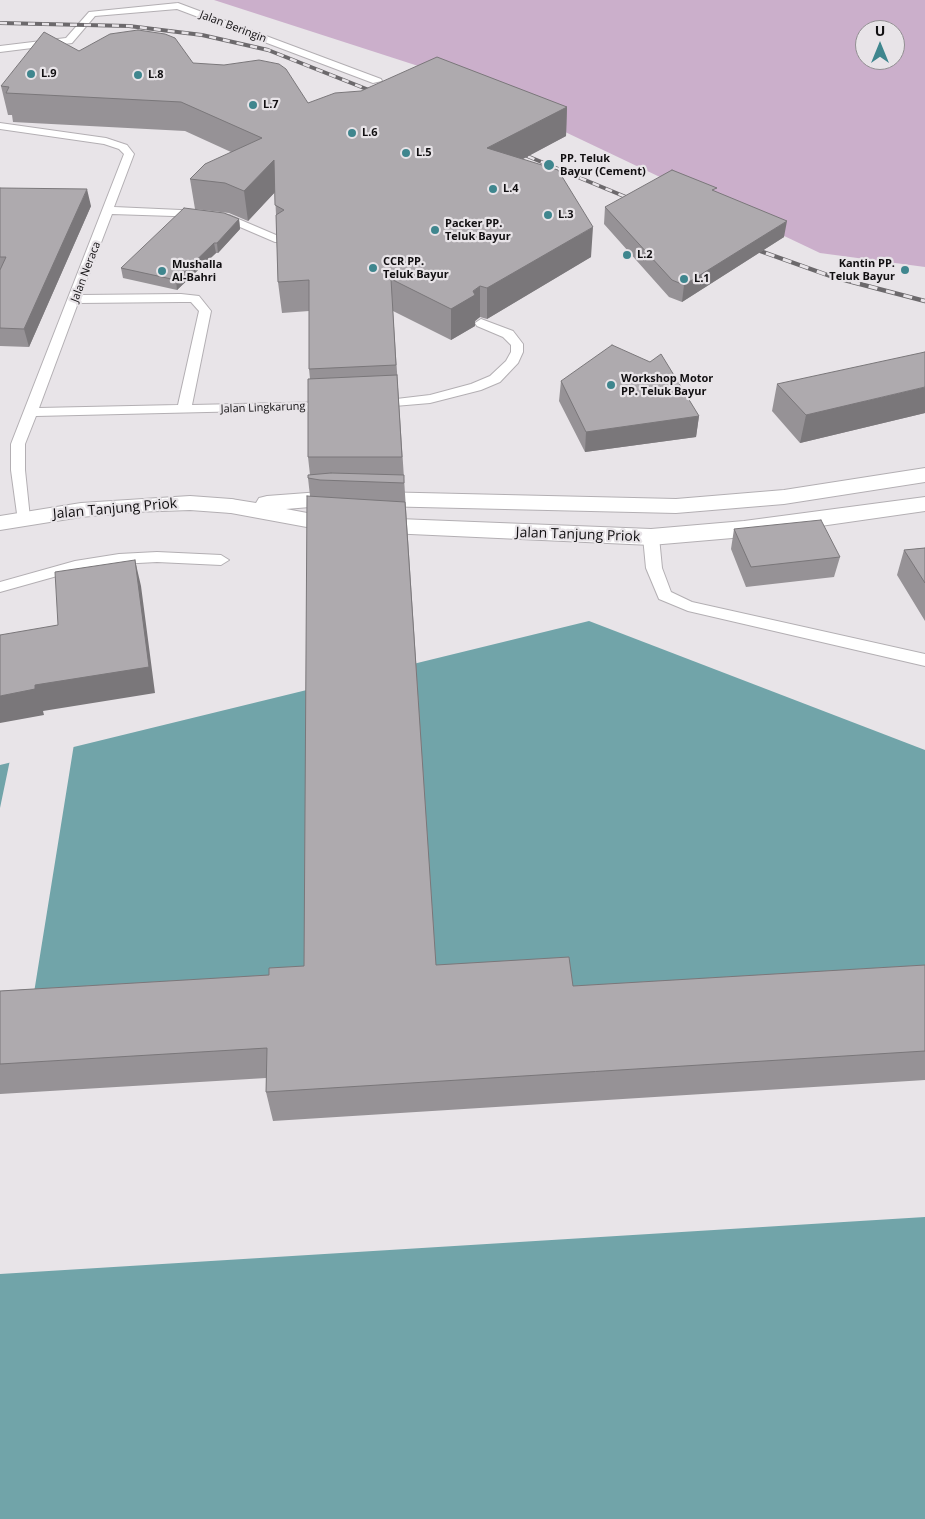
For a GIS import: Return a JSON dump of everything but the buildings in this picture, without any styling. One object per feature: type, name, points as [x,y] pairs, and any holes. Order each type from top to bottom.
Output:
[{"type":"main road","name":"Jalan Tanjung Priok","points":[[231,506],[334,498],[676,506],[784,497],[925,475]]},
{"type":"main road","name":"Jalan Tanjung Priok","points":[[0,523],[24,518],[133,505],[190,503],[231,506],[323,523],[651,537],[744,529],[925,504]]},
{"type":"lane","name":"Jalan Beringin","points":[[4,49],[69,41],[92,14],[178,6],[377,81]]},
{"type":"lane","points":[[0,63],[4,49]]},
{"type":"lane","name":"Jalan Neraca","points":[[0,126],[106,141],[123,147],[129,154],[18,444],[18,470],[24,518]]},
{"type":"lane","points":[[109,210],[203,214],[228,218],[279,240]]},
{"type":"lane","points":[[75,299],[181,298],[195,299],[202,306],[205,311],[184,410]]},
{"type":"lane","points":[[366,405],[430,399],[476,387],[495,379],[511,363],[517,352],[517,344],[508,334],[481,323]]},
{"type":"lane","name":"Jalan Lingkarung","points":[[31,412],[347,406]]},
{"type":"lane","points":[[651,537],[654,568],[665,595],[688,606],[925,660]]},
{"type":"lane","points":[[0,587],[75,566],[119,559],[157,557],[221,560]]},
{"type":"shaded area","points":[[214,0],[925,0],[925,267],[820,253],[443,74]]},
{"type":"water","points":[[589,621],[925,750],[925,1519],[0,1519],[0,765]]},
{"type":"pier","points":[[74,744],[28,1030],[925,981],[925,1217],[0,1274],[0,808],[10,760]]},
{"type":"railway","points":[[0,23],[129,26],[202,35],[268,50],[379,94]]},
{"type":"railway","points":[[515,151],[638,202]]},
{"type":"railway","points":[[749,247],[833,277],[925,301]]},
{"type":"place","name":"L.9","points":[[31,74]]},
{"type":"place","name":"L.8","points":[[138,75]]},
{"type":"place","name":"L.7","points":[[253,105]]},
{"type":"place","name":"L.6","points":[[352,133]]},
{"type":"place","name":"L.5","points":[[406,153]]},
{"type":"place","name":"PP. Teluk Bayur (Cement)","points":[[549,165]]},
{"type":"place","name":"L.4","points":[[493,189]]},
{"type":"place","name":"L.3","points":[[548,215]]},
{"type":"place","name":"Packer PP. Teluk Bayur","points":[[435,230]]},
{"type":"place","name":"L.2","points":[[627,255]]},
{"type":"place","name":"CCR PP. Teluk Bayur","points":[[373,268]]},
{"type":"place","name":"Kantin PP. Teluk Bayur","points":[[905,270]]},
{"type":"place","name":"Mushalla Al-Bahri","points":[[162,271]]},
{"type":"place","name":"L.1","points":[[684,279]]},
{"type":"place","name":"Workshop Motor PP. Teluk Bayur","points":[[611,385]]}]
